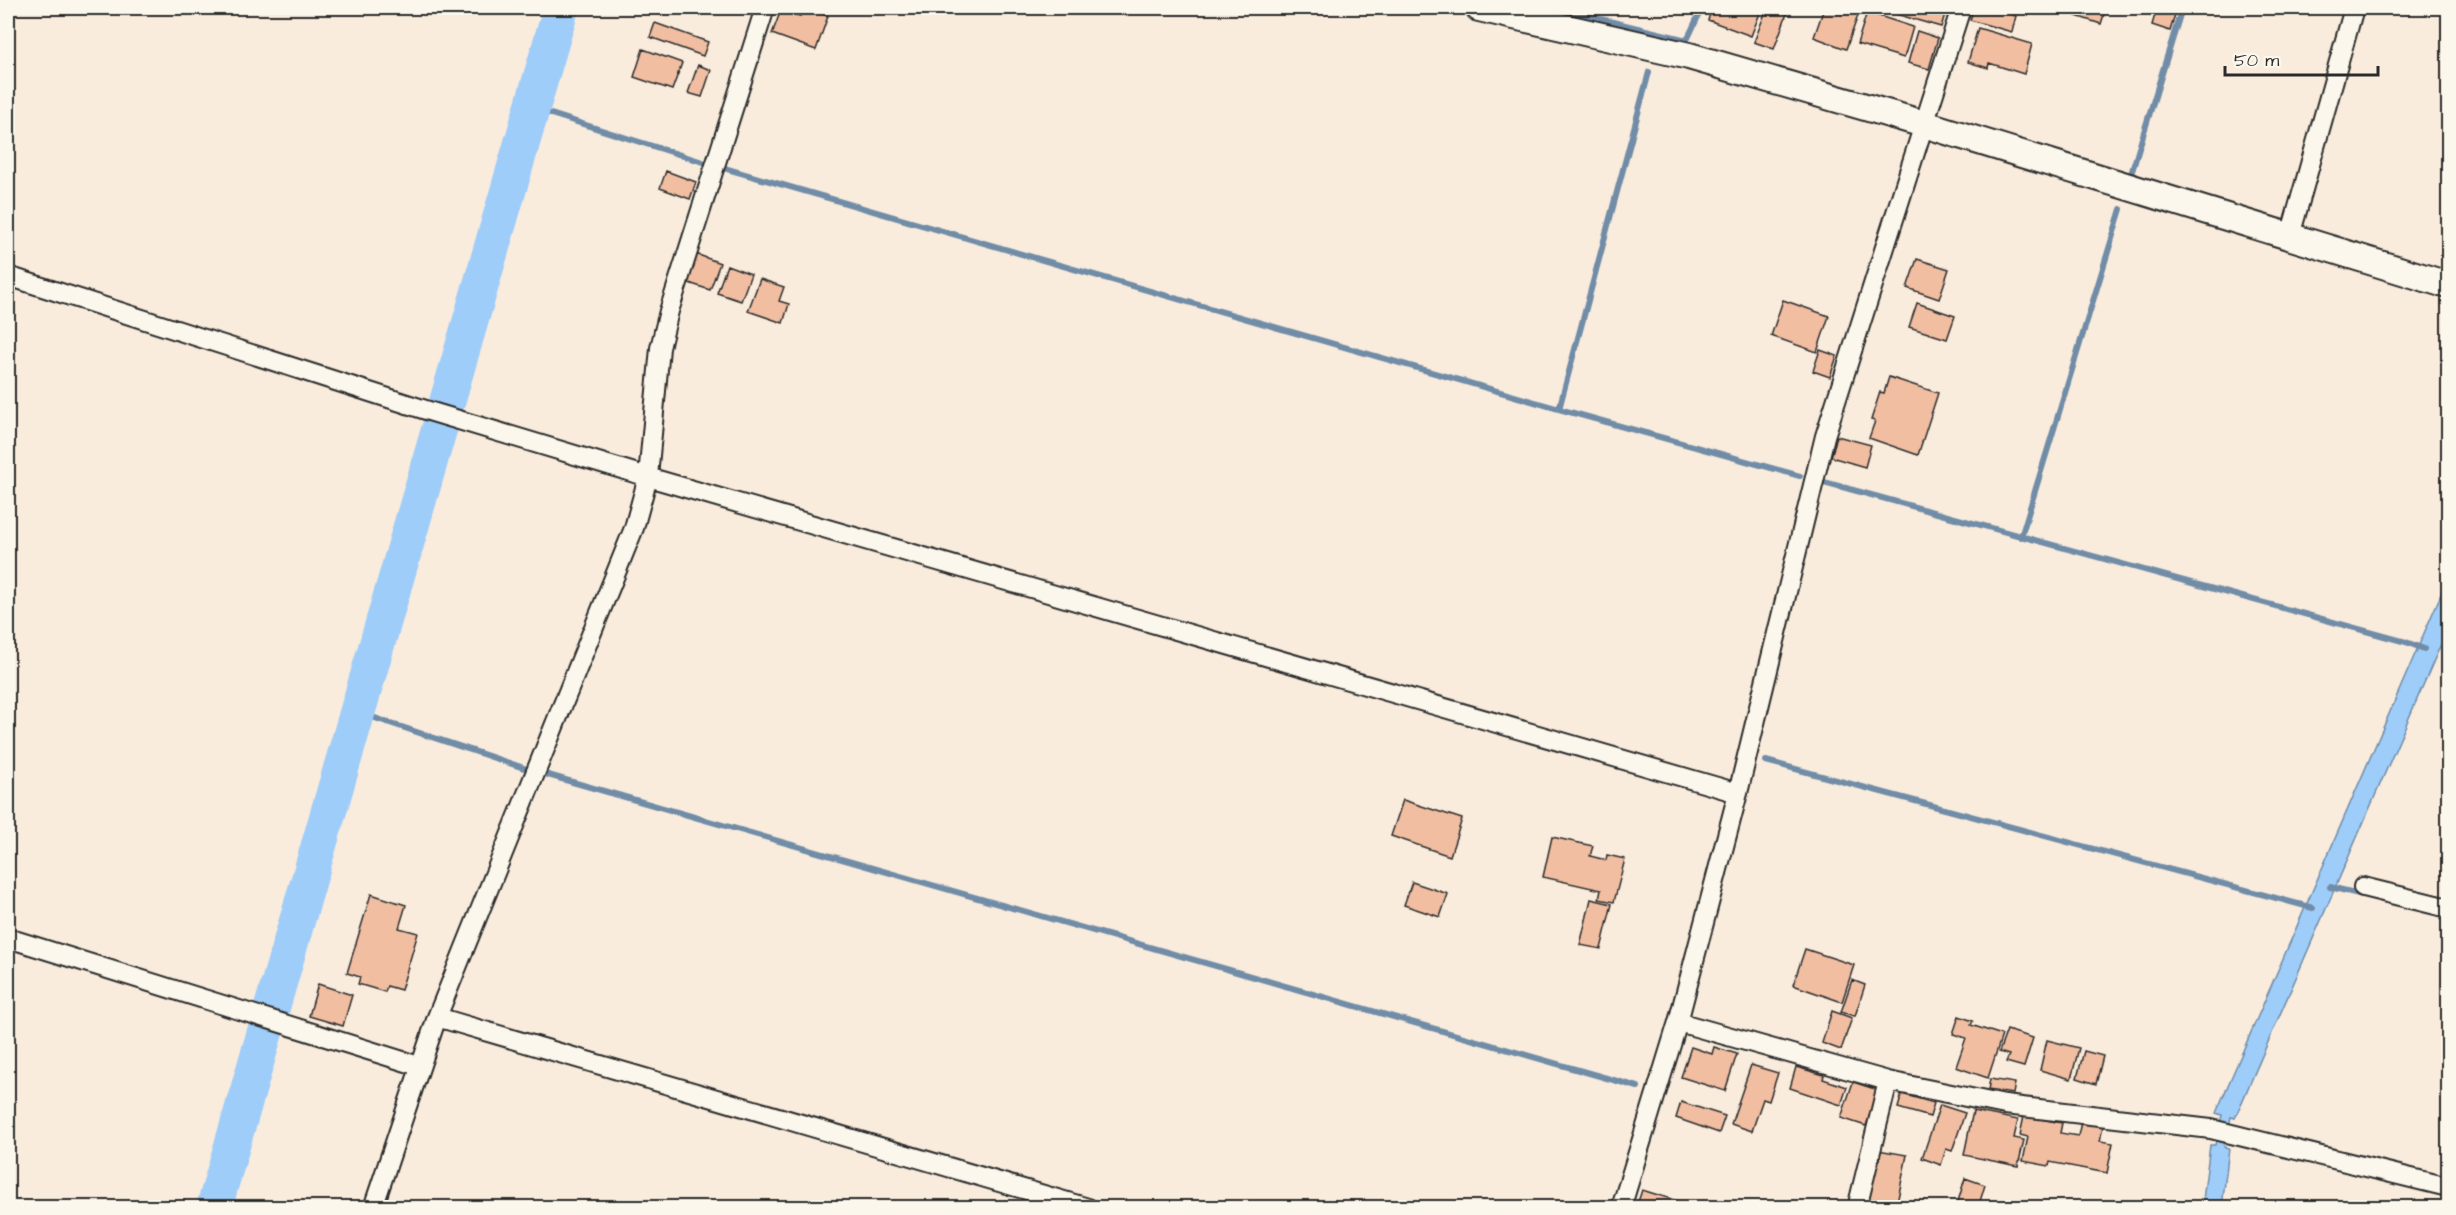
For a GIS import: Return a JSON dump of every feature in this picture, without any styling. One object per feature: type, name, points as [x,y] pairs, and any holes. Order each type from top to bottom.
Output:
[{"type":"street","points":[[373,1208],[437,1017],[613,585],[634,528],[648,477],[660,348],[669,311],[765,8]]},
{"type":"street","points":[[1479,8],[1689,56],[1924,124],[2448,285]]},
{"type":"street","points":[[1621,1208],[1678,1022],[1738,793],[1825,436],[1961,8]]},
{"type":"street","points":[[2290,236],[2354,8]]},
{"type":"street","points":[[8,276],[432,412],[648,477],[1738,793]]},
{"type":"street","points":[[2363,887],[2448,908]]},
{"type":"street","points":[[8,938],[419,1066]]},
{"type":"street","points":[[437,1017],[1088,1208]]},
{"type":"street","points":[[1678,1022],[1888,1081],[2005,1105],[2211,1129],[2448,1186]]},
{"type":"street","points":[[1857,1208],[1888,1081]]},
{"type":"water","points":[[2448,578],[2448,628],[2235,1118],[2231,1117],[2224,1147],[2229,1148],[2222,1207],[2202,1208],[2210,1145],[2215,1145],[2222,1115],[2216,1113]]},
{"type":"building","points":[[804,8],[828,16],[816,50],[772,34],[781,10],[800,16]]},
{"type":"building","points":[[1712,8],[1762,8],[1751,36],[1708,20]]},
{"type":"building","points":[[1767,8],[1789,8],[1774,49],[1754,42]]},
{"type":"building","points":[[1824,8],[1860,10],[1846,49],[1814,37]]},
{"type":"building","points":[[1875,8],[1935,8],[1946,11],[1941,27]]},
{"type":"building","points":[[1974,8],[1989,8],[2016,16],[2012,32],[1970,20]]},
{"type":"building","points":[[2078,8],[2106,8],[2101,24],[2076,16]]},
{"type":"building","points":[[2157,8],[2177,8],[2170,31],[2152,25]]},
{"type":"building","points":[[1867,12],[1913,27],[1904,58],[1857,44]]},
{"type":"building","points":[[655,23],[708,42],[703,56],[650,37]]},
{"type":"building","points":[[1978,28],[2032,44],[2024,74],[1989,63],[1988,68],[1968,62]]},
{"type":"building","points":[[1917,31],[1938,38],[1929,69],[1908,63]]},
{"type":"building","points":[[643,49],[682,63],[672,90],[634,77]]},
{"type":"building","points":[[698,65],[711,70],[702,97],[688,93]]},
{"type":"building","points":[[666,171],[696,182],[690,199],[660,188]]},
{"type":"building","points":[[696,254],[720,263],[710,290],[686,282]]},
{"type":"building","points":[[1917,259],[1949,269],[1939,299],[1907,288]]},
{"type":"building","points":[[727,265],[751,274],[741,301],[717,293]]},
{"type":"building","points":[[760,279],[784,287],[779,301],[789,304],[783,323],[748,311]]},
{"type":"building","points":[[1783,300],[1829,316],[1817,352],[1771,336]]},
{"type":"building","points":[[1917,303],[1955,316],[1947,339],[1909,327]]},
{"type":"building","points":[[1820,350],[1837,356],[1830,377],[1813,371]]},
{"type":"building","points":[[1889,377],[1938,393],[1918,455],[1869,438],[1875,421],[1871,420],[1880,392],[1884,393]]},
{"type":"building","points":[[1837,436],[1871,445],[1865,467],[1831,457]]},
{"type":"building","points":[[1403,800],[1462,819],[1450,856],[1391,836]]},
{"type":"building","points":[[1552,837],[1593,846],[1590,856],[1606,860],[1607,855],[1625,859],[1614,902],[1599,899],[1601,890],[1543,877]]},
{"type":"building","points":[[1412,882],[1448,894],[1440,917],[1404,905]]},
{"type":"building","points":[[371,894],[406,905],[399,928],[418,933],[401,990],[387,986],[385,992],[358,984],[360,977],[347,973]]},
{"type":"building","points":[[1591,899],[1612,904],[1601,949],[1580,945]]},
{"type":"building","points":[[1805,949],[1854,965],[1842,1002],[1793,985]]},
{"type":"building","points":[[1852,980],[1865,985],[1855,1016],[1841,1012]]},
{"type":"building","points":[[318,984],[352,995],[343,1026],[309,1016]]},
{"type":"building","points":[[1832,1011],[1852,1018],[1841,1050],[1822,1043]]},
{"type":"building","points":[[1959,1016],[1973,1021],[1971,1025],[2002,1035],[1988,1078],[1956,1067],[1966,1038],[1953,1034]]},
{"type":"building","points":[[2007,1030],[2033,1038],[2024,1067],[2006,1062],[2009,1055],[1999,1052]]},
{"type":"building","points":[[2047,1040],[2079,1048],[2071,1079],[2040,1070]]},
{"type":"building","points":[[1691,1047],[1712,1054],[1714,1047],[1737,1054],[1725,1091],[1681,1077]]},
{"type":"building","points":[[2084,1051],[2103,1056],[2096,1084],[2077,1078]]},
{"type":"building","points":[[1751,1065],[1778,1073],[1769,1101],[1763,1099],[1752,1131],[1731,1124]]},
{"type":"building","points":[[1796,1067],[1824,1075],[1823,1079],[1847,1087],[1841,1105],[1790,1088]]},
{"type":"building","points":[[1990,1079],[2015,1083],[2013,1094],[1988,1090]]},
{"type":"building","points":[[1853,1082],[1878,1090],[1866,1126],[1841,1118]]},
{"type":"building","points":[[1902,1094],[1934,1103],[1930,1117],[1898,1108]]},
{"type":"building","points":[[1681,1102],[1725,1116],[1719,1133],[1676,1118]]},
{"type":"building","points":[[1940,1105],[1965,1113],[1952,1151],[1946,1149],[1941,1165],[1922,1158]]},
{"type":"building","points":[[1973,1111],[2018,1120],[2014,1138],[2024,1140],[2018,1166],[1964,1155]]},
{"type":"building","points":[[2024,1116],[2062,1123],[2060,1133],[2078,1136],[2081,1122],[2103,1126],[2100,1141],[2113,1143],[2107,1173],[2050,1162],[2049,1166],[2023,1161],[2028,1137],[2020,1135]]},
{"type":"building","points":[[1878,1150],[1907,1155],[1896,1208],[1867,1208]]},
{"type":"building","points":[[1965,1178],[1985,1185],[1978,1208],[1957,1205]]},
{"type":"building","points":[[1642,1190],[1681,1202],[1679,1208],[1636,1208]]},
{"type":"waterway","points":[[214,1208],[561,8]]},
{"type":"waterway","points":[[1555,8],[1687,40],[1702,8]]},
{"type":"waterway","points":[[2132,171],[2182,8]]},
{"type":"waterway","points":[[1559,409],[1649,72]]},
{"type":"waterway","points":[[532,108],[703,162]]},
{"type":"waterway","points":[[724,168],[1559,409],[1800,476]]},
{"type":"waterway","points":[[2021,537],[2121,209]]},
{"type":"waterway","points":[[1824,482],[2406,642],[2424,649]]},
{"type":"waterway","points":[[357,712],[527,769]]},
{"type":"waterway","points":[[1766,761],[2313,908]]},
{"type":"waterway","points":[[548,775],[1638,1087]]},
{"type":"waterway","points":[[2330,887],[2363,895]]}]
